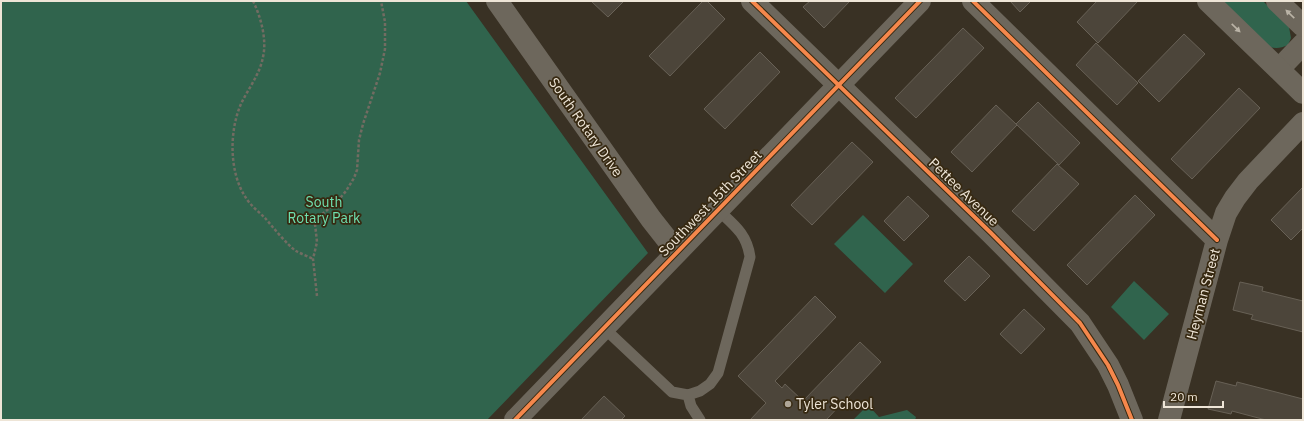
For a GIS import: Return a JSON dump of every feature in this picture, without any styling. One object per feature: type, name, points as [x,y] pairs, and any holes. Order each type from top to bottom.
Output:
[{"type":"street","name":"South Rotary Drive","points":[[497,1],[646,213],[677,252]]},
{"type":"street","name":"Pettee Avenue","points":[[752,1],[991,233],[1080,323],[1108,365],[1132,420]]},
{"type":"street","name":"Southwest 15th Street","points":[[514,420],[920,1]]},
{"type":"street","points":[[973,1],[1217,240]]},
{"type":"street","points":[[1208,1],[1303,93]]},
{"type":"street","points":[[1277,1],[1303,26]]},
{"type":"street","points":[[1279,69],[1303,44]]},
{"type":"street","name":"Heyman Street","points":[[1169,420],[1217,240],[1226,213],[1248,181],[1303,123]]},
{"type":"lane","points":[[604,328],[672,392],[688,395],[700,391],[710,384],[718,373],[750,258],[749,246],[738,229],[718,210]]},
{"type":"lane","points":[[688,395],[691,406],[700,420]]},
{"type":"path","points":[[253,1],[258,12],[263,31],[265,46],[264,56],[240,106],[235,123],[232,159],[246,199],[296,251],[313,259]]},
{"type":"path","points":[[317,296],[313,259],[317,242],[315,224],[321,215],[336,203],[346,191],[357,170],[359,140],[380,72],[385,49],[385,22],[381,1]]},
{"type":"green space","name":"South Rotary Park","points":[[1,1],[466,1],[648,253],[487,420],[1,420]]},
{"type":"green space","points":[[1221,1],[1263,1],[1289,27],[1291,38],[1288,45],[1279,48],[1269,47]]},
{"type":"green space","points":[[863,215],[913,264],[885,293],[834,244]]},
{"type":"green space","points":[[1134,281],[1169,314],[1144,340],[1111,307]]},
{"type":"green space","points":[[868,405],[879,417],[907,410],[916,417],[915,420],[853,420]]},
{"type":"building","points":[[591,1],[624,1],[608,17]]},
{"type":"building","points":[[703,1],[707,1],[725,19],[670,76],[649,56]]},
{"type":"building","points":[[810,1],[850,1],[824,28],[803,7]]},
{"type":"building","points":[[1010,1],[1031,1],[1020,12]]},
{"type":"building","points":[[1097,1],[1138,1],[1098,43],[1077,22]]},
{"type":"building","points":[[963,28],[984,48],[916,118],[895,98]]},
{"type":"building","points":[[1184,34],[1205,54],[1159,102],[1138,81]]},
{"type":"building","points":[[1096,43],[1138,83],[1117,105],[1076,65]]},
{"type":"building","points":[[760,52],[780,72],[725,129],[704,109]]},
{"type":"building","points":[[1239,88],[1260,108],[1192,179],[1171,159]]},
{"type":"building","points":[[1038,102],[1080,143],[1059,165],[1016,124]]},
{"type":"building","points":[[996,105],[1017,125],[972,172],[951,152]]},
{"type":"building","points":[[852,142],[873,162],[812,225],[791,205]]},
{"type":"building","points":[[1057,164],[1079,184],[1034,231],[1012,211]]},
{"type":"building","points":[[1303,187],[1303,228],[1291,240],[1271,220]]},
{"type":"building","points":[[1135,195],[1155,215],[1087,285],[1067,265]]},
{"type":"building","points":[[908,196],[929,216],[904,241],[884,221]]},
{"type":"building","points":[[969,256],[990,276],[965,301],[944,281]]},
{"type":"building","points":[[1240,282],[1263,287],[1262,291],[1303,301],[1303,332],[1251,319],[1253,315],[1233,310]]},
{"type":"building","points":[[815,296],[836,317],[775,381],[782,388],[785,384],[803,401],[860,342],[881,362],[826,420],[750,420],[766,403],[738,376]]},
{"type":"building","points":[[1024,309],[1045,329],[1021,354],[1000,334]]},
{"type":"building","points":[[1216,381],[1236,386],[1237,382],[1303,399],[1303,420],[1266,420],[1232,411],[1231,414],[1208,409]]},
{"type":"building","points":[[604,396],[625,416],[621,420],[581,420]]},
{"type":"cycle path","points":[[752,1],[991,233],[1080,323],[1108,365],[1132,420]]},
{"type":"cycle path","points":[[515,420],[920,1]]},
{"type":"cycle path","points":[[973,1],[1217,240]]},
{"type":"place","name":"Tyler School","points":[[788,404]]}]
